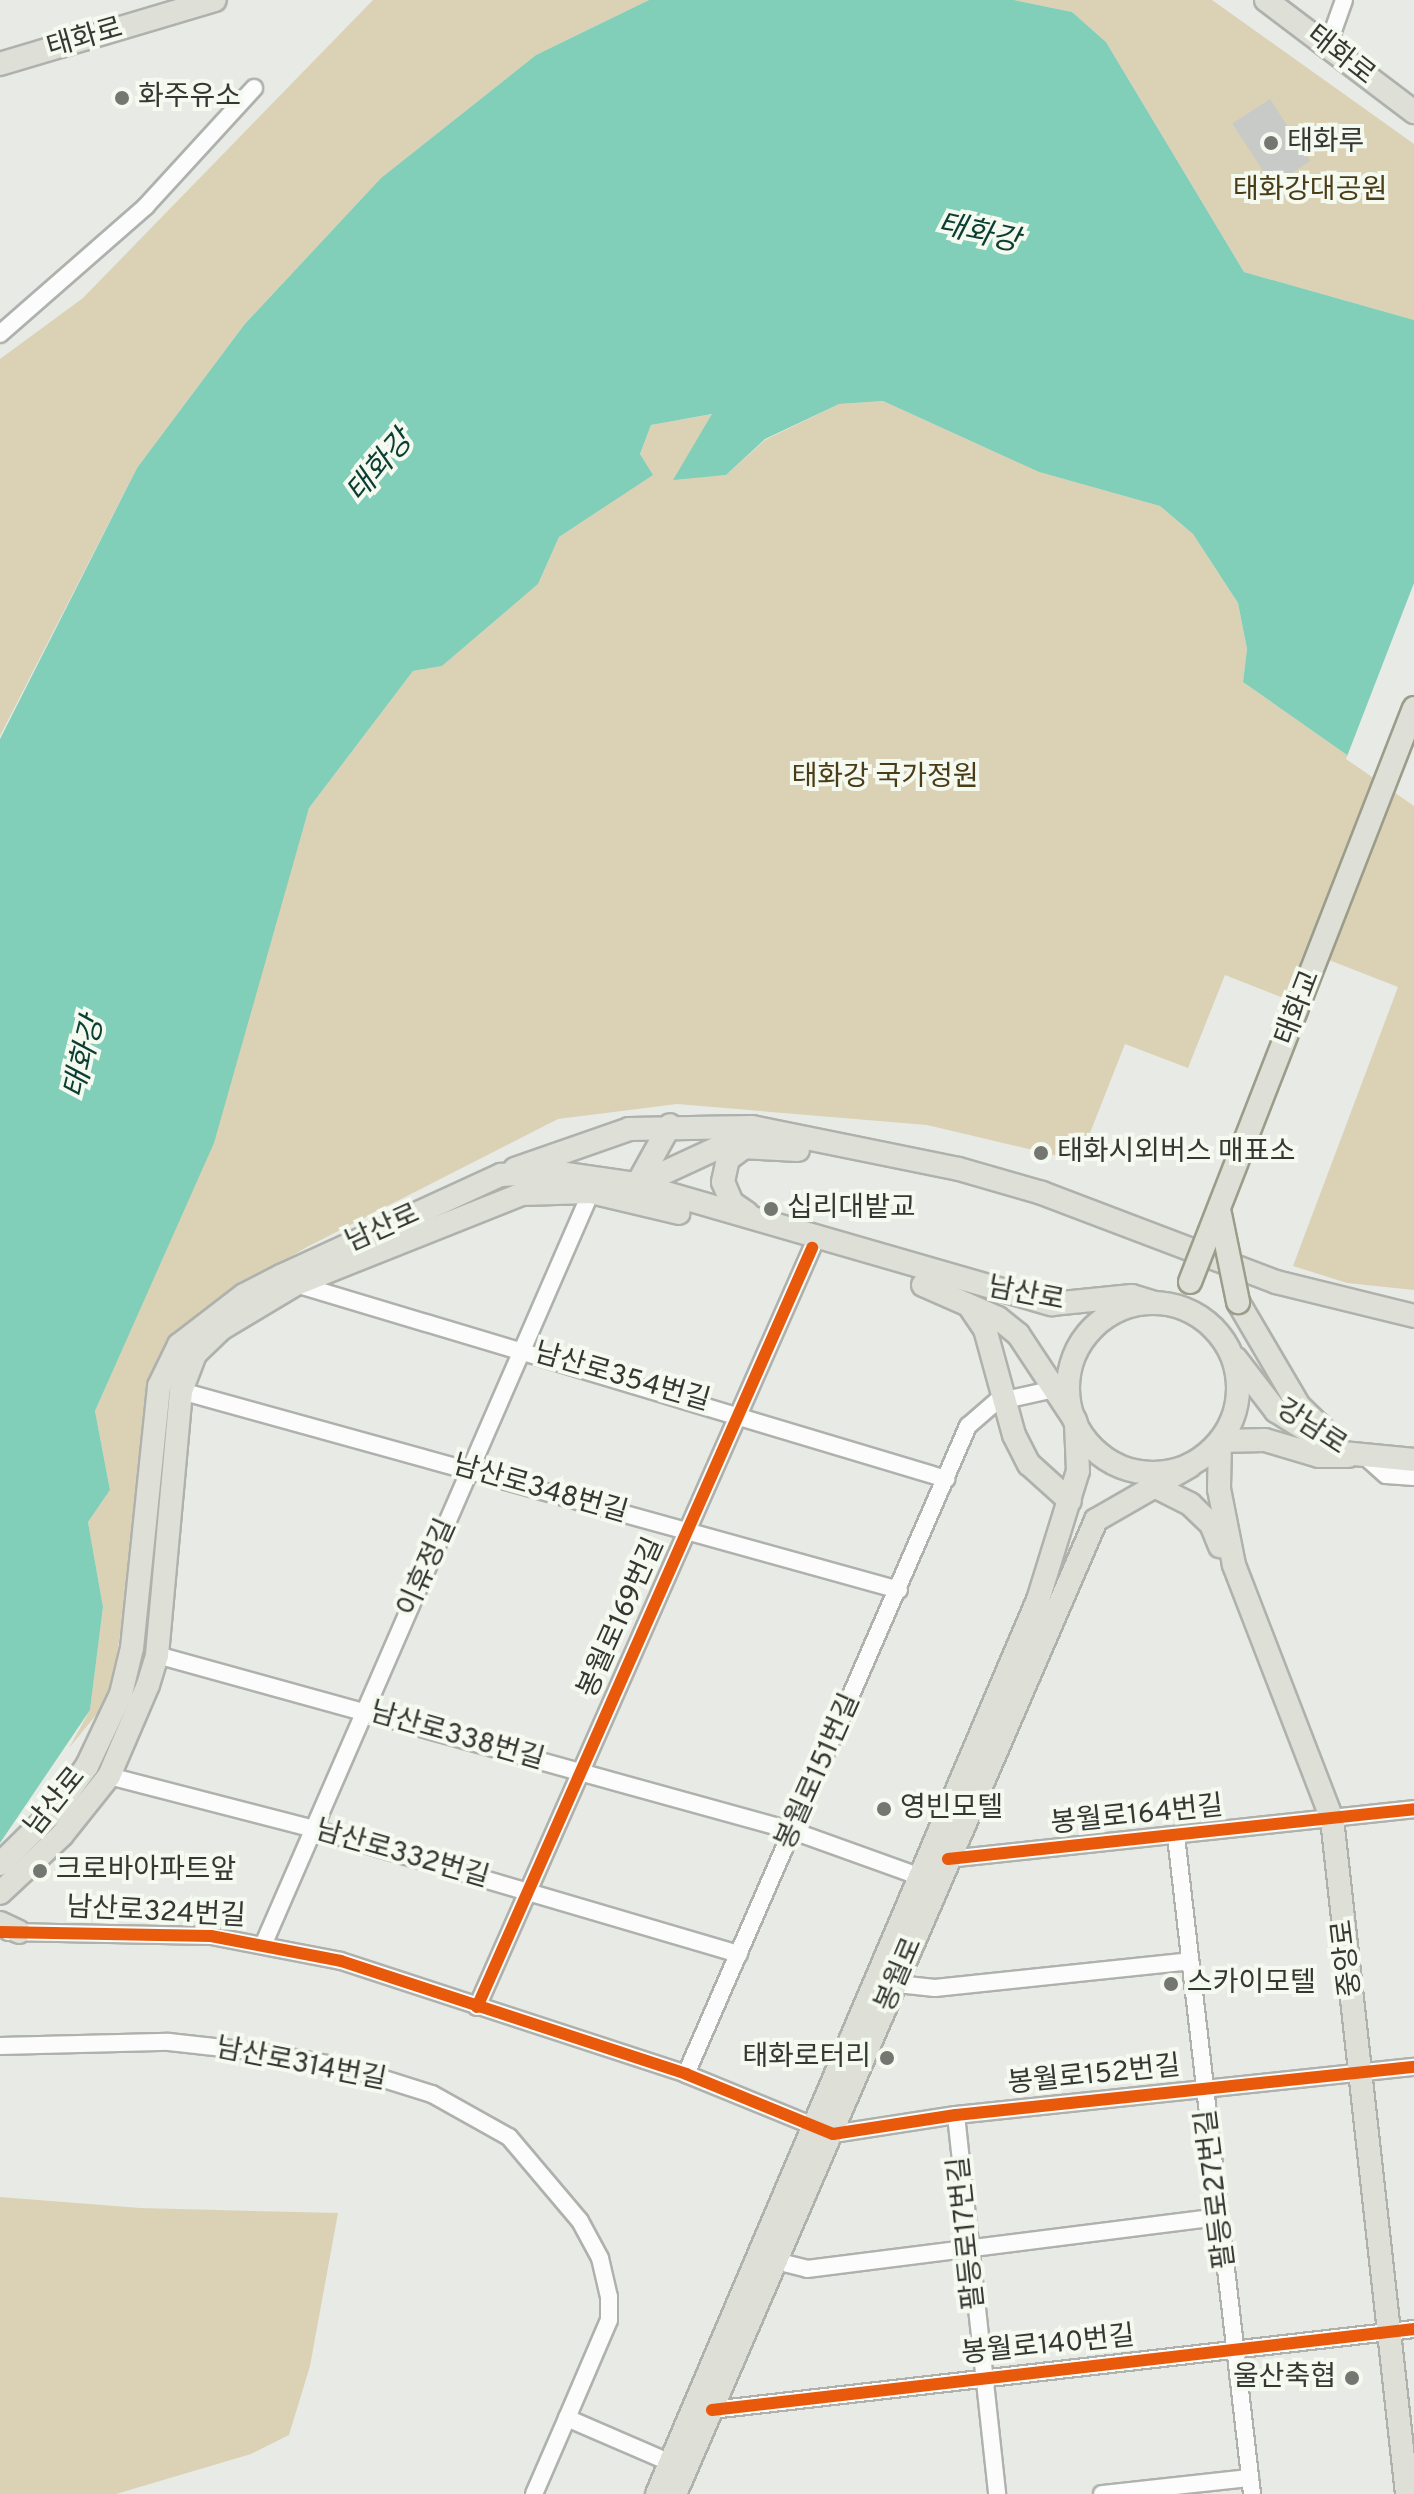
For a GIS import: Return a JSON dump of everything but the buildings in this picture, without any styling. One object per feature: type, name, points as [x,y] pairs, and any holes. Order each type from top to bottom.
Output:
[{"type":"main road","name":"태화로","points":[[0,64],[215,0]]},
{"type":"main road","name":"태화로","points":[[1266,0],[1414,112]]},
{"type":"main road","name":"태화교","points":[[1181,1307],[1220,1214],[1414,708]]},
{"type":"main road","points":[[640,1194],[670,1125]]},
{"type":"main road","points":[[501,1175],[566,1146],[670,1125],[752,1127],[874,1149],[1042,1193],[1276,1282],[1414,1316]]},
{"type":"main road","points":[[749,1144],[728,1159],[725,1193],[773,1226]]},
{"type":"main road","name":"남산로","points":[[640,1194],[705,1150],[749,1144],[831,1155],[874,1149]]},
{"type":"main road","name":"남산로","points":[[0,1864],[64,1798],[121,1694],[132,1648],[159,1386],[179,1345],[244,1295],[501,1175],[552,1172],[773,1226],[1052,1304],[1132,1296],[1155,1303]]},
{"type":"main road","name":"남산로","points":[[0,1893],[62,1835],[109,1776],[157,1655],[181,1391],[195,1354],[221,1329],[296,1284],[522,1194],[640,1194],[812,1248],[967,1303],[1018,1334],[1061,1387]]},
{"type":"main road","points":[[1220,1214],[1238,1302],[1299,1406],[1360,1458]]},
{"type":"main road","points":[[967,1303],[985,1329],[1029,1464],[1070,1501]]},
{"type":"main road","points":[[930,1881],[948,1859],[1096,1520],[1158,1487],[1220,1441],[1239,1396],[1230,1351],[1206,1320],[1181,1307],[1155,1303],[1116,1311],[1097,1324],[1072,1360],[1061,1387],[1075,1421],[1094,1450],[1158,1487],[1211,1524],[1224,1558],[1234,1565]]},
{"type":"main road","name":"강남로","points":[[1230,1351],[1276,1411],[1360,1458],[1413,1474]]},
{"type":"main road","points":[[675,2494],[678,2466],[825,2131],[930,1881],[975,1751],[1070,1501],[1078,1471],[1075,1421]]},
{"type":"main road","points":[[1220,1441],[1265,1440],[1319,1456],[1360,1458]]},
{"type":"main road","name":"중앙로","points":[[1220,1441],[1219,1489],[1234,1565],[1332,1819],[1407,2494]]},
{"type":"main road","points":[[1124,1468],[1165,1473],[1190,1466]]},
{"type":"main road","points":[[657,2494],[712,2410],[776,2261],[825,2131]]},
{"type":"street","points":[[1328,45],[1344,0]]},
{"type":"street","points":[[0,334],[146,206],[254,88]]},
{"type":"street","name":"이휴정길","points":[[264,1943],[523,1349],[598,1193]]},
{"type":"street","name":"봉월로169번길","points":[[484,2010],[528,1892],[812,1248]]},
{"type":"street","name":"남산로354번길","points":[[296,1284],[739,1412],[946,1479]]},
{"type":"street","name":"봉월로151번길","points":[[686,2074],[968,1426],[1007,1400],[1061,1387]]},
{"type":"street","name":"남산로348번길","points":[[181,1391],[899,1590]]},
{"type":"street","name":"남산로338번길","points":[[157,1655],[793,1831],[930,1881]]},
{"type":"street","name":"남산로332번길","points":[[109,1776],[314,1829],[739,1954]]},
{"type":"street","name":"봉월로164번길","points":[[948,1859],[1414,1809]]},
{"type":"street","name":"팔등로27번길","points":[[1176,1836],[1251,2486]]},
{"type":"street","name":"남산로324번길","points":[[6,1929],[211,1936],[264,1943],[341,1961],[686,2074]]},
{"type":"street","points":[[887,1983],[949,1987],[1190,1961]]},
{"type":"street","name":"남산로314번길","points":[[0,2046],[126,2040],[268,2053],[349,2068],[432,2094],[509,2137],[580,2221],[600,2258],[609,2297],[609,2320],[534,2494]]},
{"type":"street","name":"봉월로152번길","points":[[825,2131],[1414,2067]]},
{"type":"street","points":[[686,2074],[825,2131]]},
{"type":"street","name":"팔등로17번길","points":[[956,2115],[997,2494]]},
{"type":"street","points":[[776,2261],[807,2269],[969,2246],[1220,2217]]},
{"type":"street","name":"봉월로140번길","points":[[712,2410],[1414,2329]]},
{"type":"street","points":[[567,2418],[678,2466]]},
{"type":"street","points":[[1102,2494],[1251,2486]]},
{"type":"green space","points":[[373,0],[649,0],[536,55],[381,178],[244,325],[137,468],[0,736],[0,359],[83,298]]},
{"type":"green space","name":"태화강대공원","points":[[1014,0],[1212,0],[1414,144],[1414,320],[1244,272],[1106,42],[1072,12]]},
{"type":"green space","name":"태화강 국가정원","points":[[883,401],[1039,472],[1160,506],[1193,534],[1238,603],[1247,649],[1243,682],[1414,802],[1414,1290],[1347,1283],[1293,1266],[1398,987],[1329,960],[1309,1008],[1225,975],[1188,1068],[1125,1044],[1079,1161],[927,1125],[677,1104],[558,1119],[307,1247],[221,1298],[179,1345],[159,1386],[110,1698],[69,1748],[90,1710],[103,1607],[88,1522],[110,1490],[95,1411],[203,1166],[309,808],[413,671],[442,666],[538,584],[559,537],[652,475],[640,454],[651,425],[713,414],[674,479],[726,475],[765,440],[839,404]]},
{"type":"green space","points":[[0,2197],[140,2208],[338,2213],[310,2366],[289,2435],[251,2454],[116,2494],[0,2494]]},
{"type":"water","name":"태화강","points":[[649,0],[1014,0],[1072,12],[1106,42],[1244,272],[1414,320],[1414,802],[1243,682],[1247,649],[1238,603],[1193,534],[1160,506],[1039,472],[883,401],[839,404],[765,439],[726,475],[673,480],[712,414],[651,425],[640,454],[653,475],[559,537],[538,584],[442,666],[413,671],[309,808],[214,1143],[95,1411],[110,1490],[88,1522],[103,1607],[90,1710],[0,1843],[0,739],[137,468],[244,325],[381,178],[536,55]]},
{"type":"pier","points":[[1414,583],[1414,806],[1346,759]]},
{"type":"cycle path","points":[[477,2007],[812,1248]]},
{"type":"cycle path","points":[[948,1859],[1414,1809]]},
{"type":"cycle path","points":[[0,1932],[211,1936],[341,1961],[686,2074],[833,2134],[956,2115],[1414,2067]]},
{"type":"cycle path","points":[[712,2410],[1414,2329]]},
{"type":"place","name":"화주유소","points":[[122,98]]},
{"type":"place","name":"태화루","points":[[1271,143]]},
{"type":"place","name":"태화시외버스 매표소","points":[[1041,1153]]},
{"type":"place","name":"십리대밭교","points":[[771,1209]]},
{"type":"place","name":"영빈모텔","points":[[884,1809]]},
{"type":"place","name":"크로바아파트앞","points":[[40,1871]]},
{"type":"place","name":"스카이모텔","points":[[1171,1984]]},
{"type":"place","name":"태화로터리","points":[[887,2058]]},
{"type":"place","name":"울산축협","points":[[1352,2378]]}]
